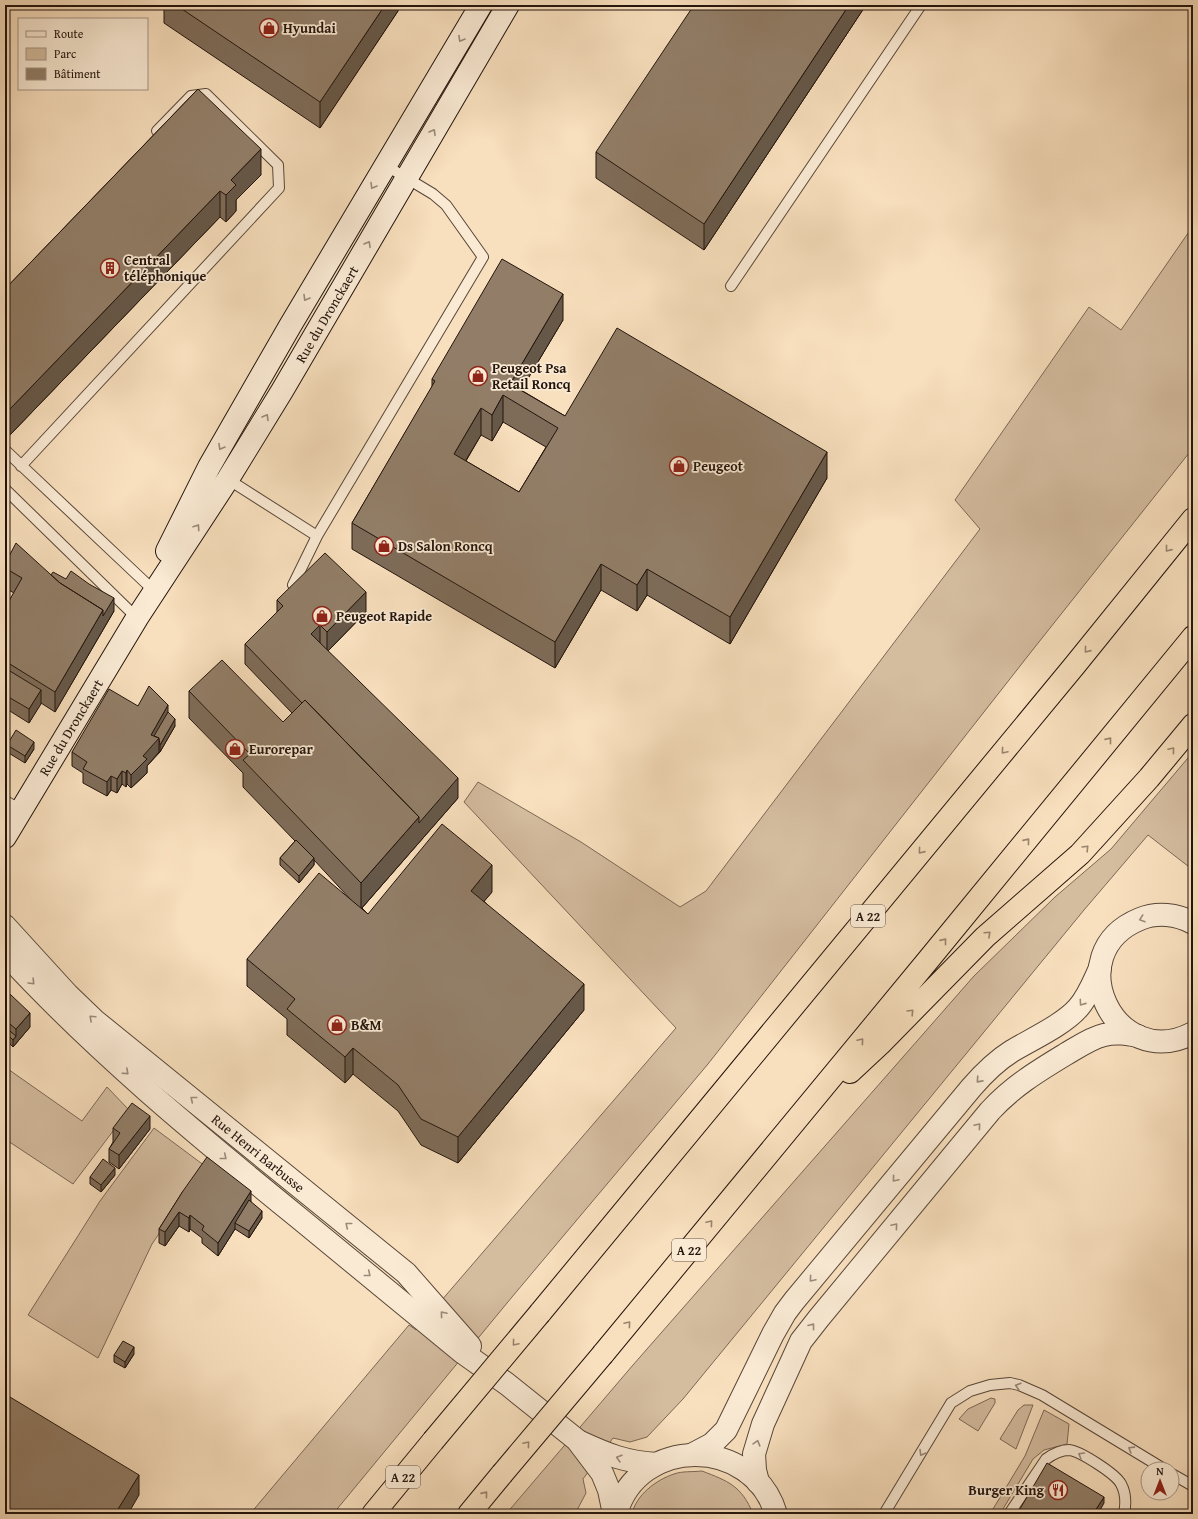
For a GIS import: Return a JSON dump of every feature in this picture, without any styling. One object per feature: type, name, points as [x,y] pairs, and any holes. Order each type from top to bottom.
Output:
[{"type":"highway","name":"A 22","points":[[373,1514],[1075,665],[1193,519]]},
{"type":"highway","name":"A 22","points":[[469,1514],[934,954],[1193,637]]},
{"type":"highway","points":[[800,1114],[851,1071],[880,1044],[985,937],[1080,854],[1144,784],[1193,725]]},
{"type":"street","name":"Rue du Dronckaert","points":[[137,618],[149,586],[209,467],[290,326],[480,5]]},
{"type":"street","name":"Rue du Dronckaert","points":[[5,837],[11,811],[228,479],[282,392],[508,5]]},
{"type":"street","points":[[693,1454],[712,1444],[726,1430],[773,1334],[794,1301],[971,1088],[990,1068],[1011,1052],[1065,1019],[1078,1008],[1087,996],[1100,968],[1107,948],[1114,937],[1125,928],[1143,918],[1156,915],[1185,916]]},
{"type":"street","name":"Rue Henri Barbusse","points":[[5,926],[68,995],[94,1020],[406,1273],[487,1364],[507,1384]]},
{"type":"street","name":"Rue Henri Barbusse","points":[[5,953],[88,1037],[190,1129],[462,1352],[507,1384],[577,1440],[610,1456],[636,1462],[657,1464]]},
{"type":"street","points":[[1100,968],[1101,989],[1108,1009],[1121,1025],[1138,1036]]},
{"type":"street","points":[[758,1482],[754,1462],[756,1446],[763,1424],[801,1341],[818,1318],[990,1111],[1007,1094],[1028,1077],[1095,1037],[1112,1034],[1138,1036],[1151,1040],[1165,1040],[1179,1039],[1193,1033]]},
{"type":"street","name":"Rue Henri Barbusse","points":[[577,1440],[602,1472],[609,1490],[615,1514]]},
{"type":"street","points":[[615,1514],[623,1497],[635,1480],[645,1471],[657,1464],[678,1456],[693,1454],[708,1455],[729,1461],[742,1468],[758,1482],[770,1498],[776,1514]]},
{"type":"lane","points":[[732,286],[921,5]]},
{"type":"lane","points":[[22,466],[279,188],[278,165],[206,94],[191,96],[153,136]]},
{"type":"lane","points":[[293,585],[318,536],[483,257],[446,206],[433,194],[386,165]]},
{"type":"lane","points":[[5,450],[149,586]]},
{"type":"lane","points":[[209,467],[318,536]]},
{"type":"lane","points":[[5,489],[137,618]]},
{"type":"lane","points":[[884,1514],[952,1403],[970,1391],[990,1384],[1010,1383],[1019,1385],[1042,1395],[1151,1461]]},
{"type":"lane","points":[[1009,1514],[1046,1459],[1053,1453],[1068,1450],[1077,1452],[1115,1476],[1121,1483],[1124,1491],[1126,1504],[1124,1514]]},
{"type":"lane","points":[[1180,1479],[1193,1486]]},
{"type":"green space","points":[[1193,226],[1193,448],[708,1064],[512,1297],[333,1514],[250,1514],[409,1325],[416,1330],[676,1028],[464,802],[478,782],[581,842],[680,907],[706,891],[980,529],[955,500],[1089,307],[1121,330]]},
{"type":"green space","points":[[1193,752],[1193,870],[1148,835],[1084,910],[683,1399],[647,1437],[630,1442],[613,1438],[583,1479],[586,1493],[575,1514],[506,1514],[633,1365],[974,976],[1055,897],[1111,849]]},
{"type":"green space","points":[[5,1067],[82,1121],[107,1087],[129,1110],[73,1184],[5,1139]]},
{"type":"green space","points":[[154,1128],[205,1166],[152,1244],[98,1358],[28,1315],[100,1201]]},
{"type":"green space","points":[[991,1398],[995,1399],[995,1403],[978,1431],[959,1419],[968,1409]]},
{"type":"green space","points":[[1024,1405],[1033,1405],[1016,1449],[1000,1439],[1018,1410]]},
{"type":"green space","points":[[1044,1410],[1069,1424],[1067,1444],[1044,1450],[1033,1459],[1000,1514],[990,1514],[1025,1456]]},
{"type":"green space","points":[[702,1471],[727,1482],[739,1491],[749,1505],[753,1514],[632,1514],[634,1507],[642,1495],[660,1480],[677,1473]]},
{"type":"building","points":[[176,5],[385,5],[320,102]]},
{"type":"building","points":[[694,5],[849,5],[704,224],[596,152]]},
{"type":"building","name":"Central téléphonique","points":[[198,89],[261,149],[231,180],[236,185],[226,195],[220,191],[8,411],[5,408],[5,289]]},
{"type":"building","name":"Peugeot","points":[[502,259],[563,294],[510,384],[565,416],[617,328],[827,452],[730,617],[647,569],[637,585],[601,564],[555,642],[352,523],[435,381],[432,379]],"holes":[[[503,395],[558,428],[519,492],[454,454],[481,408],[492,415]]]},
{"type":"building","points":[[16,543],[60,583],[103,610],[55,692],[5,661],[5,608],[22,578],[5,568],[5,564]]},
{"type":"building","points":[[325,553],[366,592],[327,632],[320,625],[311,634],[458,778],[419,823],[419,817],[305,700],[302,703],[245,644],[283,606],[277,600]]},
{"type":"building","points":[[71,571],[89,584],[114,598],[103,616],[103,610],[60,583],[51,575],[53,572],[66,579]]},
{"type":"building","points":[[222,660],[283,722],[305,700],[419,817],[361,883],[243,760],[250,754],[189,691]]},
{"type":"building","points":[[5,668],[41,690],[29,709],[5,695]]},
{"type":"building","points":[[149,686],[168,705],[151,735],[159,738],[143,756],[147,759],[131,775],[127,770],[126,773],[122,771],[117,779],[111,776],[107,782],[83,769],[87,762],[72,752],[109,689],[138,706]]},
{"type":"building","points":[[168,712],[175,719],[160,745],[159,738],[154,736]]},
{"type":"building","points":[[16,730],[34,742],[25,756],[7,745]]},
{"type":"building","points":[[442,824],[492,865],[471,891],[584,984],[458,1137],[421,1119],[398,1085],[353,1048],[345,1057],[287,1009],[295,999],[247,959],[319,873],[368,914]]},
{"type":"building","points":[[296,840],[314,858],[299,876],[280,858]]},
{"type":"building","points":[[5,991],[30,1013],[16,1029],[5,1020]]},
{"type":"building","points":[[5,1027],[16,1036],[13,1040],[5,1032]]},
{"type":"building","points":[[132,1103],[150,1116],[119,1155],[109,1149],[120,1133],[113,1128]]},
{"type":"building","points":[[207,1157],[251,1191],[218,1243],[202,1230],[204,1226],[190,1215],[189,1218],[179,1212],[165,1232],[159,1229]]},
{"type":"building","points":[[103,1159],[115,1168],[101,1185],[90,1177]]},
{"type":"building","points":[[5,1166],[9,1168],[5,1175]]},
{"type":"building","points":[[249,1200],[262,1211],[249,1231],[235,1223]]},
{"type":"building","points":[[123,1341],[134,1347],[125,1362],[114,1355]]},
{"type":"building","points":[[5,1394],[139,1475],[115,1514],[5,1514]]},
{"type":"building","name":"Burger King","points":[[1047,1463],[1104,1497],[1093,1514],[1017,1514]]},
{"type":"place","name":"Hyundai","points":[[269,28]]},
{"type":"place","name":"Central téléphonique","points":[[110,268]]},
{"type":"place","name":"Peugeot Psa Retail Roncq","points":[[478,376]]},
{"type":"place","name":"Peugeot","points":[[679,466]]},
{"type":"place","name":"Ds Salon Roncq","points":[[384,546]]},
{"type":"place","name":"Peugeot Rapide","points":[[322,616]]},
{"type":"place","name":"Eurorepar","points":[[235,749]]},
{"type":"place","name":"B&M","points":[[337,1025]]},
{"type":"place","name":"Burger King","points":[[1058,1490]]}]
